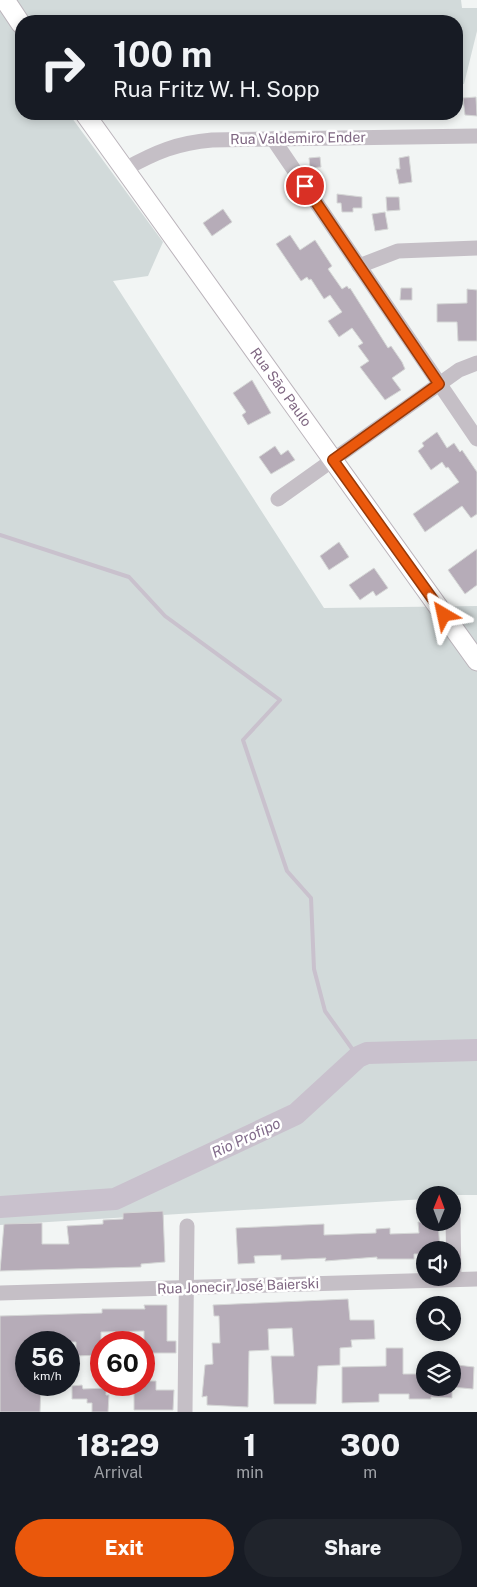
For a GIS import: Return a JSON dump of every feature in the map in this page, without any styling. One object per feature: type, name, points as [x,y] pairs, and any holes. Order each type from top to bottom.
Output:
[{"type":"main road","points":[[5,0],[15,15]]},
{"type":"main road","name":"Rua São Paulo","points":[[90,120],[477,661]]},
{"type":"street","name":"Rua Valdemiro Ender","points":[[125,169],[165,148],[186,142],[273,138],[477,136]]},
{"type":"street","points":[[273,138],[477,440]]},
{"type":"street","points":[[359,266],[398,251],[477,248]]},
{"type":"street","points":[[278,499],[459,370],[477,363]]},
{"type":"street","points":[[186,1412],[187,1226]]},
{"type":"street","name":"Rua Jonecir José Baierski","points":[[461,1279],[477,1279]]},
{"type":"street","name":"Rua Jonecir José Baierski","points":[[0,1293],[416,1280]]},
{"type":"shaded area","points":[[17,0],[461,0],[462,8],[477,8],[477,31],[464,84],[463,15],[15,15],[15,120],[73,120],[163,242],[148,276],[113,281],[324,608],[477,606],[477,1195],[461,1195],[461,1186],[416,1186],[416,1200],[0,1225],[0,12]]},
{"type":"building","points":[[476,97],[477,116],[465,115],[463,98]]},
{"type":"building","points":[[409,156],[412,182],[399,184],[396,169],[400,169],[399,158]]},
{"type":"building","points":[[320,157],[321,167],[310,168],[309,158]]},
{"type":"building","points":[[337,194],[362,197],[362,208],[353,208],[353,212],[342,212],[341,203],[337,203]]},
{"type":"building","points":[[386,197],[399,197],[400,210],[387,211]]},
{"type":"building","points":[[223,209],[232,222],[212,236],[203,223]]},
{"type":"building","points":[[385,212],[388,229],[375,231],[372,214]]},
{"type":"building","points":[[290,235],[300,250],[315,240],[332,266],[328,269],[342,289],[347,286],[350,288],[388,348],[391,346],[402,362],[405,369],[392,378],[401,390],[385,400],[360,367],[369,361],[358,346],[363,343],[352,328],[339,337],[328,321],[342,312],[330,295],[324,299],[311,279],[309,280],[307,277],[301,281],[276,244]]},
{"type":"building","points":[[401,288],[412,288],[412,300],[400,300]]},
{"type":"building","points":[[467,289],[477,290],[477,341],[458,341],[457,322],[437,322],[437,304],[467,303]]},
{"type":"building","points":[[252,380],[271,413],[248,425],[242,415],[246,412],[233,393]]},
{"type":"building","points":[[437,432],[447,448],[454,443],[460,452],[462,450],[477,472],[477,514],[471,518],[462,506],[425,532],[413,514],[459,482],[442,462],[431,470],[418,451],[424,446],[422,443]]},
{"type":"building","points":[[275,446],[281,455],[288,450],[295,460],[271,474],[259,457]]},
{"type":"building","points":[[339,542],[349,557],[329,570],[320,556]]},
{"type":"building","points":[[477,549],[477,585],[465,594],[448,570]]},
{"type":"building","points":[[374,568],[388,588],[376,596],[373,591],[360,600],[349,585]]},
{"type":"building","points":[[163,1211],[165,1262],[141,1264],[141,1267],[0,1271],[4,1224],[42,1223],[42,1244],[69,1244],[67,1226],[103,1224],[103,1220],[123,1219],[123,1213]]},
{"type":"building","points":[[324,1224],[324,1235],[376,1233],[376,1229],[390,1228],[390,1234],[419,1233],[419,1231],[439,1231],[439,1241],[416,1241],[414,1259],[377,1259],[377,1257],[325,1261],[326,1258],[281,1260],[281,1255],[254,1256],[255,1263],[238,1264],[236,1228]]},
{"type":"building","points":[[348,1299],[350,1320],[374,1320],[375,1339],[351,1340],[352,1347],[340,1348],[340,1365],[318,1366],[316,1404],[274,1404],[271,1356],[294,1356],[292,1328],[268,1329],[269,1350],[249,1351],[248,1407],[207,1405],[207,1396],[202,1397],[205,1365],[213,1364],[212,1343],[220,1343],[219,1316],[214,1316],[213,1305]]},
{"type":"building","points":[[144,1305],[167,1305],[167,1341],[176,1341],[176,1353],[155,1353],[155,1331],[90,1331],[90,1355],[80,1356],[80,1331],[15,1331],[15,1396],[41,1396],[40,1412],[0,1412],[0,1316],[102,1313],[102,1309],[145,1309]]},
{"type":"building","points":[[386,1348],[403,1348],[403,1374],[416,1374],[416,1396],[452,1396],[452,1398],[409,1399],[409,1394],[379,1394],[379,1402],[342,1403],[342,1367],[386,1366]]},
{"type":"building","points":[[461,1365],[474,1367],[473,1389],[461,1388]]},
{"type":"building","points":[[155,1381],[156,1390],[174,1390],[173,1410],[134,1410],[134,1396],[155,1396]]},
{"type":"building","points":[[80,1385],[82,1385],[83,1389],[90,1389],[90,1396],[109,1396],[108,1412],[92,1412],[92,1403],[87,1403],[87,1399],[72,1399],[72,1396],[80,1396]]},
{"type":"waterway","points":[[0,535],[129,577],[165,616],[280,700],[243,740],[287,871],[311,898],[314,969],[325,1011],[358,1057]]},
{"type":"waterway","name":"Rio Profipo","points":[[0,1207],[115,1199],[296,1114],[358,1057],[367,1053],[477,1050]]},
{"type":"route","points":[[305,186],[439,384],[333,460],[444,615]]}]
